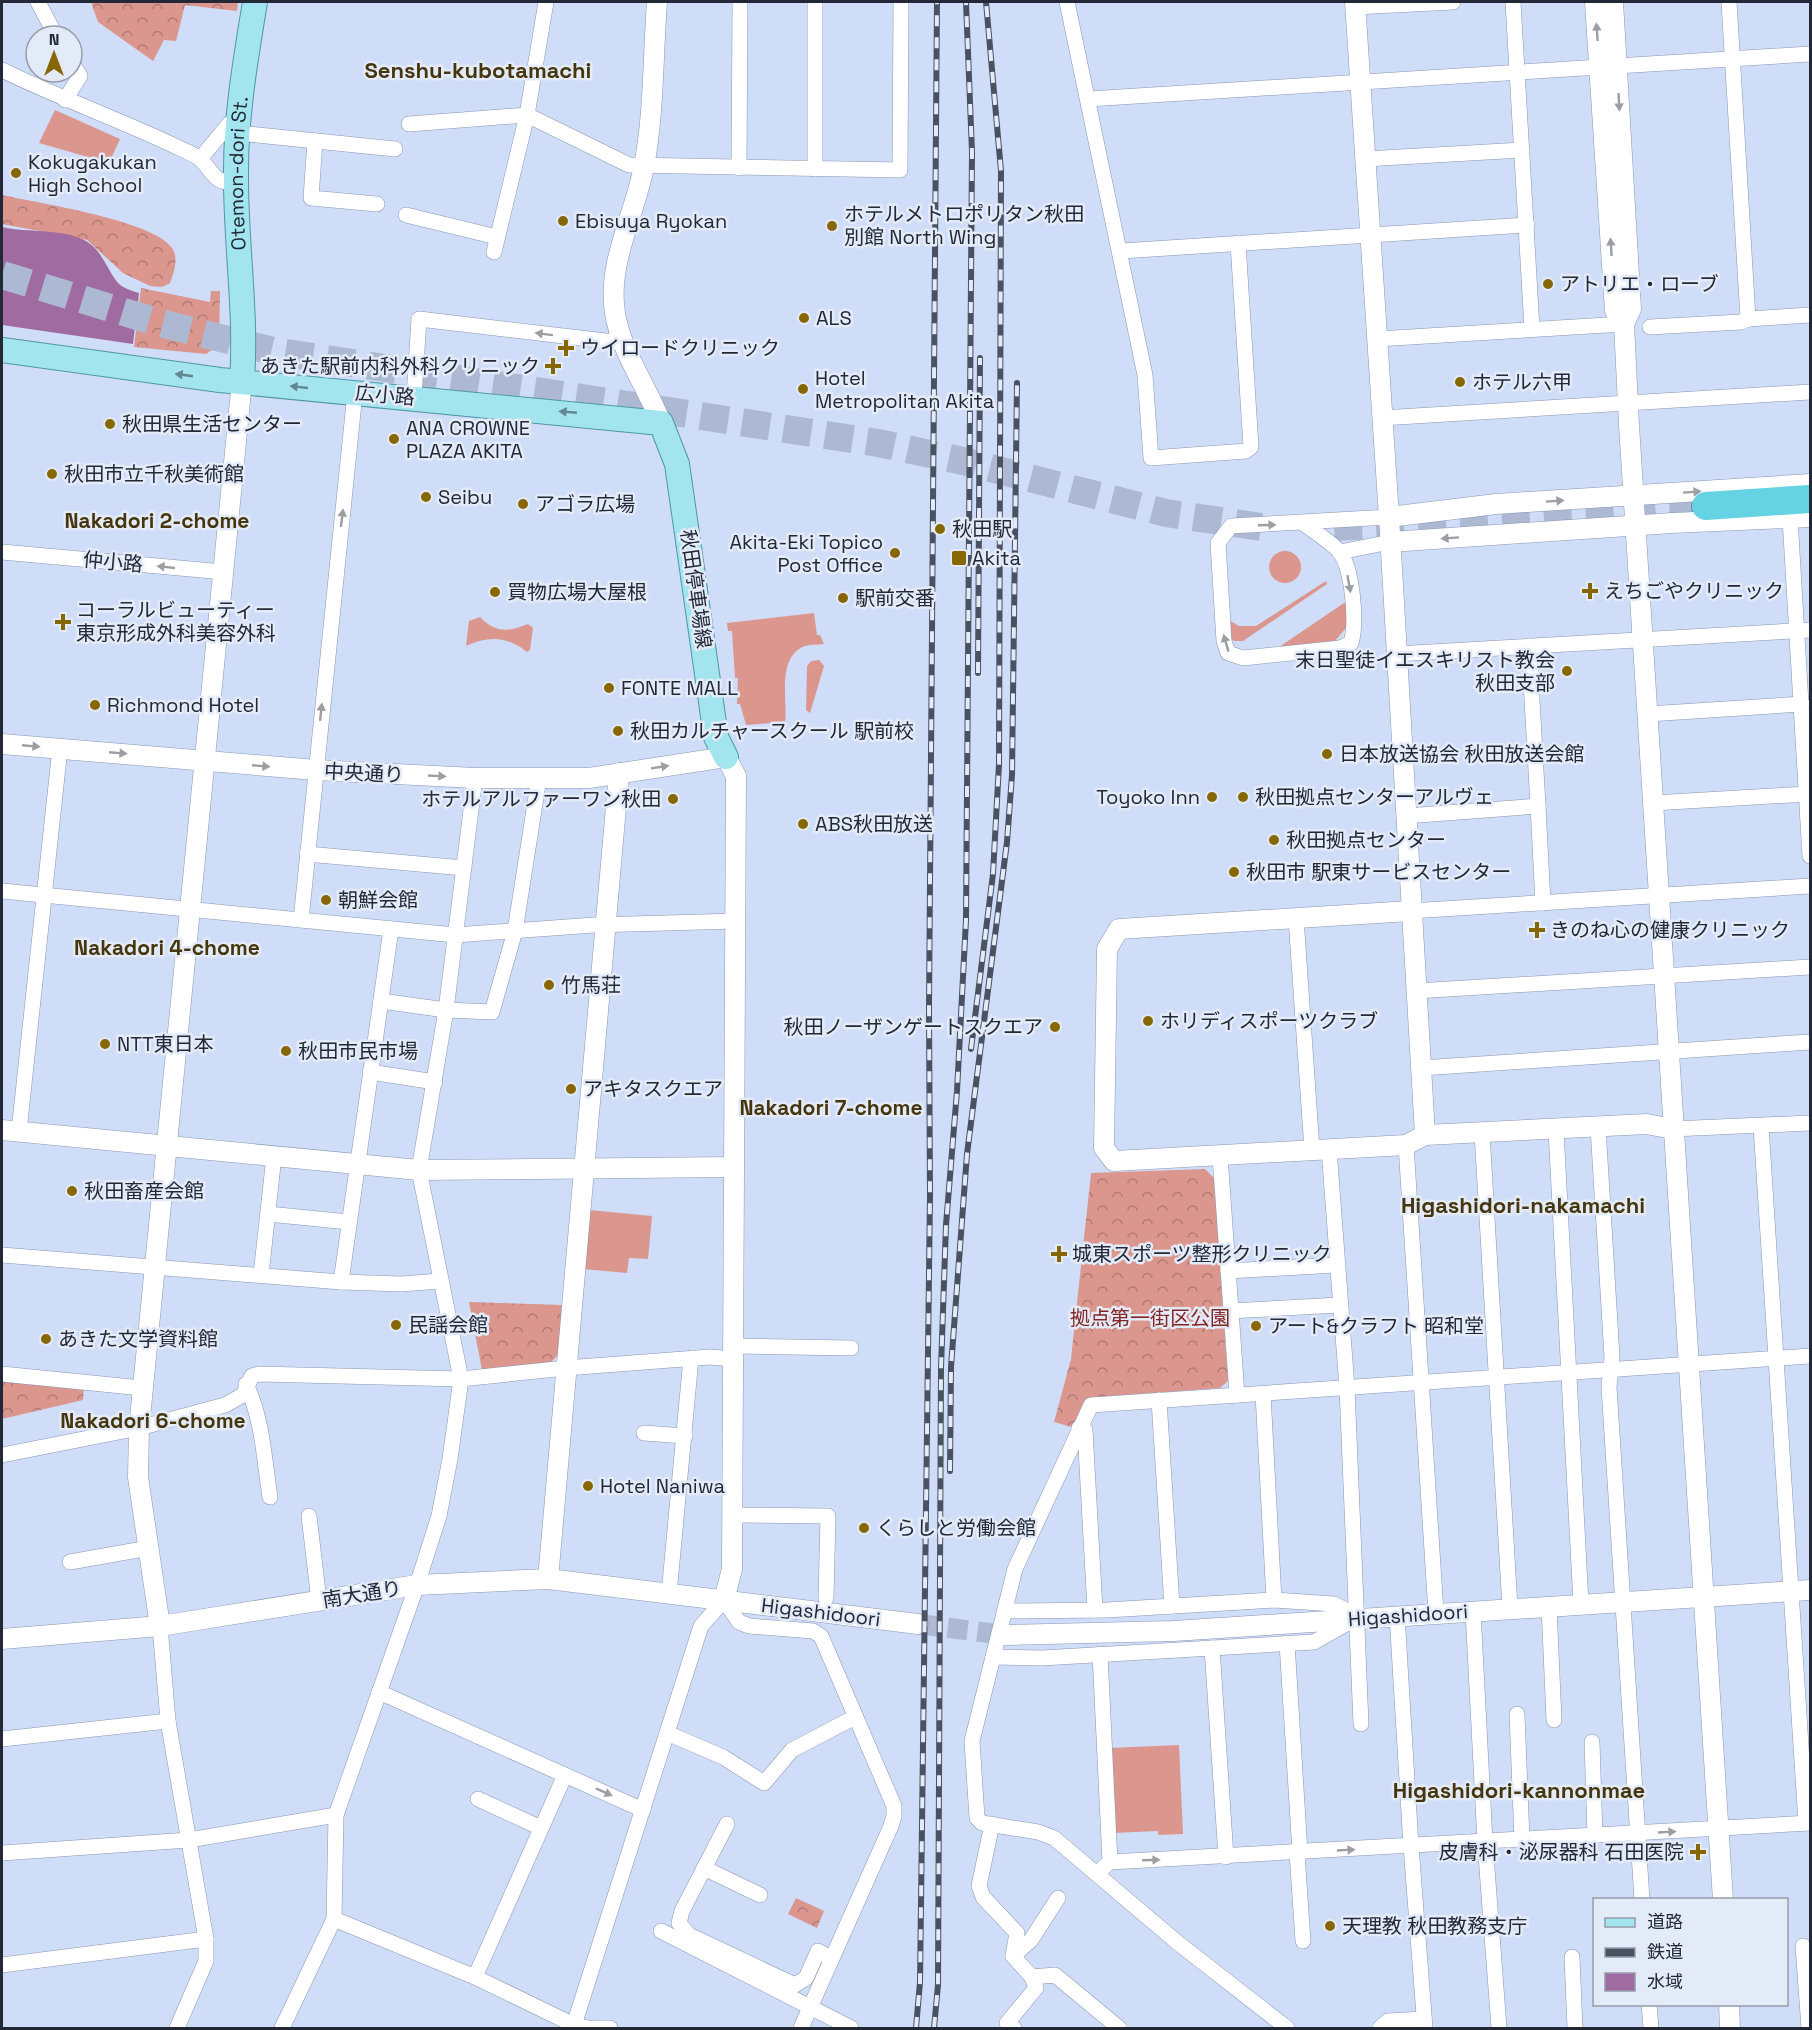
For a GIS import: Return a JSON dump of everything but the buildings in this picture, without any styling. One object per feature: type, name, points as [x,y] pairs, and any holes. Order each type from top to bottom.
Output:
[{"type":"highway","points":[[1706,506],[1800,508]]},
{"type":"main road","name":"Otemon-dori St.","points":[[242,381],[244,339],[236,183],[238,126],[255,2]]},
{"type":"main road","name":"広小路","points":[[2,350],[242,381],[661,423]]},
{"type":"main road","name":"秋田停車場線","points":[[661,423],[673,449],[679,475],[716,737],[726,757]]},
{"type":"street","points":[[38,2],[50,24]]},
{"type":"street","points":[[406,215],[495,244],[527,115],[546,2]]},
{"type":"street","points":[[657,2],[644,166],[615,268],[613,289],[615,315],[623,343],[661,423]]},
{"type":"street","points":[[739,168],[740,2]]},
{"type":"street","points":[[815,2],[815,169]]},
{"type":"street","points":[[409,124],[527,115],[574,136],[618,161],[644,166],[900,170],[901,2]]},
{"type":"street","points":[[1067,2],[1121,250],[1121,267],[1145,375],[1151,458],[1246,451],[1251,447],[1238,243]]},
{"type":"street","points":[[1425,1136],[1410,911],[1389,517],[1355,4],[1453,2]]},
{"type":"street","points":[[1513,2],[1532,329]]},
{"type":"street","points":[[1595,2],[1608,66],[1631,309],[1624,324],[1628,404],[1665,976],[1672,1129],[1723,1898]]},
{"type":"street","points":[[1608,66],[1613,2]]},
{"type":"street","points":[[1729,2],[1748,319]]},
{"type":"street","points":[[1088,99],[1810,54]]},
{"type":"street","points":[[2,70],[65,100],[176,147],[200,159],[211,176],[225,182],[236,183]]},
{"type":"street","points":[[65,100],[75,84]]},
{"type":"street","points":[[200,159],[229,124],[315,141],[395,148]]},
{"type":"street","points":[[315,141],[311,198],[376,204]]},
{"type":"street","points":[[1365,159],[1522,150]]},
{"type":"street","points":[[1121,250],[1527,225]]},
{"type":"street","points":[[1650,327],[1741,322],[1748,319],[1810,315]]},
{"type":"street","points":[[414,397],[419,319],[623,343]]},
{"type":"street","points":[[1377,339],[1624,324]]},
{"type":"street","points":[[177,2028],[206,1961],[206,1939],[168,1721],[160,1626],[138,1477],[139,1428],[242,381]]},
{"type":"street","points":[[1382,418],[1810,392]]},
{"type":"street","points":[[301,920],[355,393]]},
{"type":"street","points":[[1304,524],[1340,552],[1350,581],[1354,632],[1351,643],[1340,648],[1243,658],[1228,653],[1224,641],[1218,543],[1231,526],[1304,524],[1389,517],[1496,504],[1810,484]]},
{"type":"street","points":[[1800,508],[1804,630],[1802,704],[1810,856]]},
{"type":"street","points":[[1340,552],[1390,542],[1636,525],[1800,508],[1810,517]]},
{"type":"street","name":"仲小路","points":[[2,552],[224,572]]},
{"type":"street","points":[[1396,654],[1804,630]]},
{"type":"street","points":[[1529,646],[1543,903]]},
{"type":"street","points":[[1648,714],[1802,704]]},
{"type":"street","name":"中央通り","points":[[2,744],[316,770],[475,778],[589,778],[726,757]]},
{"type":"street","points":[[60,748],[46,894],[10,1131],[168,1144],[420,1170],[734,1167]]},
{"type":"street","points":[[582,2027],[643,1810],[701,1626],[724,1600],[732,1569],[736,776],[726,757]]},
{"type":"street","points":[[548,1579],[619,773]]},
{"type":"street","points":[[282,2028],[334,1919],[336,1815],[439,1516],[460,1379],[420,1170],[446,1010],[475,778]]},
{"type":"street","points":[[381,1001],[446,1010],[492,1012],[515,931],[539,778]]},
{"type":"street","points":[[1653,803],[1807,794]]},
{"type":"street","points":[[1406,816],[1538,807]]},
{"type":"street","points":[[307,854],[464,868]]},
{"type":"street","points":[[1810,886],[1119,929],[1107,949],[1104,1148],[1114,1161],[1406,1145],[1425,1136],[1647,1124],[1672,1129],[1810,1123]]},
{"type":"street","points":[[2,891],[455,935],[737,921]]},
{"type":"street","points":[[1296,918],[1320,1150],[1336,1265],[1347,1388],[1359,1617],[1361,1724]]},
{"type":"street","points":[[341,1282],[391,929]]},
{"type":"street","points":[[1416,991],[1810,967]]},
{"type":"street","points":[[1421,1068],[1810,1042]]},
{"type":"street","points":[[370,1072],[435,1082]]},
{"type":"street","points":[[1096,1873],[1110,1862],[1808,1823],[1761,1126]]},
{"type":"street","points":[[1598,1127],[1622,1602],[1642,1898]]},
{"type":"street","points":[[1556,1130],[1581,1604]]},
{"type":"street","points":[[1482,1133],[1510,1608]]},
{"type":"street","points":[[1406,1145],[1436,1613]]},
{"type":"street","points":[[261,1275],[274,1156]]},
{"type":"street","points":[[1220,1156],[1237,1395]]},
{"type":"street","points":[[268,1214],[349,1222]]},
{"type":"street","points":[[2,1255],[341,1282],[401,1284],[441,1281]]},
{"type":"street","points":[[1228,1271],[1336,1265]]},
{"type":"street","points":[[1230,1311],[1339,1305]]},
{"type":"street","points":[[2,1455],[139,1428],[225,1405],[243,1395],[246,1384],[252,1376],[259,1374],[460,1379],[691,1358],[733,1352],[851,1347]]},
{"type":"street","points":[[1287,2028],[1178,1943],[1054,1838],[1038,1832],[982,1823],[976,1818],[972,1741],[1015,1569],[1078,1428],[1091,1405],[1810,1356]]},
{"type":"street","points":[[669,1594],[691,1358]]},
{"type":"street","points":[[2,1374],[142,1388]]},
{"type":"street","points":[[246,1384],[254,1400],[263,1437],[270,1497]]},
{"type":"street","points":[[1263,1394],[1274,1600]]},
{"type":"street","points":[[1159,1400],[1172,1606]]},
{"type":"street","points":[[1078,1428],[1085,1430],[1095,1610]]},
{"type":"street","points":[[644,1433],[685,1436]]},
{"type":"street","points":[[732,1515],[828,1516],[826,1598]]},
{"type":"street","points":[[309,1516],[319,1601]]},
{"type":"street","points":[[70,1562],[149,1548]]},
{"type":"street","name":"南大通り","points":[[2,1639],[160,1626],[417,1585],[548,1579],[724,1600]]},
{"type":"street","name":"Higashidoori","points":[[1005,1635],[1173,1631],[1359,1617],[1810,1590]]},
{"type":"street","points":[[724,1600],[739,1622],[749,1626],[813,1631],[821,1636],[894,1806],[894,1816],[830,1958],[811,2010],[801,2028]]},
{"type":"street","name":"Higashidoori","points":[[724,1600],[918,1624]]},
{"type":"street","points":[[1005,1611],[1095,1610],[1274,1600],[1334,1604],[1359,1617]]},
{"type":"street","points":[[1549,1606],[1554,1720]]},
{"type":"street","points":[[1473,1611],[1485,1842],[1499,2028]]},
{"type":"street","points":[[1380,2028],[1388,2021],[1424,2024],[1410,1846],[1397,1615]]},
{"type":"street","points":[[993,1657],[1100,1654],[1314,1642],[1359,1617]]},
{"type":"street","points":[[1287,1643],[1303,1941]]},
{"type":"street","points":[[1212,1648],[1226,1857]]},
{"type":"street","points":[[1100,1654],[1110,1862]]},
{"type":"street","points":[[379,1692],[643,1810]]},
{"type":"street","points":[[1517,1714],[1522,1840]]},
{"type":"street","points":[[667,1733],[723,1757],[764,1783],[792,1750],[855,1717]]},
{"type":"street","points":[[2,1739],[168,1721]]},
{"type":"street","points":[[1592,1742],[1594,1836]]},
{"type":"street","points":[[475,1977],[565,1775]]},
{"type":"street","points":[[478,1799],[541,1828]]},
{"type":"street","points":[[2,1853],[189,1840],[336,1815]]},
{"type":"street","points":[[727,1824],[682,1911],[679,1923],[689,1935],[795,1985],[806,1978],[818,1952],[830,1958]]},
{"type":"street","points":[[992,1824],[979,1886],[983,1897],[1017,1934],[1013,1956]]},
{"type":"street","points":[[704,1868],[760,1895]]},
{"type":"street","points":[[1013,1956],[1031,1940],[1058,1898]]},
{"type":"street","points":[[334,1919],[475,1977],[582,2027],[610,2028]]},
{"type":"street","points":[[661,1931],[811,2010],[851,2028]]},
{"type":"street","points":[[2,1965],[206,1939]]},
{"type":"street","points":[[1803,1946],[1809,2028]]},
{"type":"street","points":[[1013,1956],[1032,1977],[1036,1988],[1007,2023],[1014,2028]]},
{"type":"street","points":[[1572,1957],[1575,2028]]},
{"type":"street","points":[[1032,1977],[1055,1975],[1119,2028]]},
{"type":"street","points":[[1649,2006],[1651,2028]]},
{"type":"street","points":[[1729,2006],[1730,2028]]},
{"type":"green space","points":[[91,2],[238,2],[237,11],[185,5],[176,41],[164,40],[153,61],[98,22]]},
{"type":"green space","points":[[55,110],[120,139],[109,163],[39,143]]},
{"type":"green space","points":[[2,195],[119,221],[161,238],[172,248],[175,256],[170,283],[162,287],[150,286],[123,273],[87,240],[2,224]]},
{"type":"green space","points":[[141,288],[210,302],[211,291],[220,291],[219,345],[206,354],[134,347]]},
{"type":"green space","points":[[1285,551],[1296,556],[1301,567],[1296,578],[1285,583],[1274,578],[1269,567],[1274,556]]},
{"type":"green space","points":[[1326,581],[1327,584],[1243,641],[1234,641],[1229,636],[1227,619],[1239,626],[1256,626]]},
{"type":"green space","points":[[1347,601],[1346,628],[1335,641],[1279,647]]},
{"type":"green space","points":[[814,613],[817,635],[820,635],[824,644],[805,646],[790,659],[785,680],[785,722],[746,725],[740,704],[737,704],[738,678],[735,678],[732,631],[728,631],[727,623]]},
{"type":"green space","points":[[480,617],[491,626],[502,630],[515,629],[528,624],[533,628],[530,650],[527,652],[512,643],[497,639],[482,640],[466,646],[469,621]]},
{"type":"green space","points":[[819,660],[824,666],[810,713],[806,710],[807,666],[811,661]]},
{"type":"green space","name":"拠点第一街区公園","points":[[1205,1169],[1214,1178],[1228,1381],[1220,1388],[1090,1398],[1075,1428],[1054,1422],[1071,1359],[1091,1173]]},
{"type":"green space","points":[[589,1210],[652,1216],[648,1259],[629,1258],[627,1273],[583,1269]]},
{"type":"green space","points":[[469,1302],[562,1305],[558,1355],[550,1363],[482,1370]]},
{"type":"green space","points":[[2,1377],[84,1384],[83,1400],[2,1419]]},
{"type":"green space","points":[[1179,1745],[1183,1834],[1158,1835],[1158,1831],[1112,1833],[1109,1748]]},
{"type":"green space","points":[[796,1898],[824,1911],[817,1928],[788,1914]]},
{"type":"water","points":[[2,227],[54,232],[74,236],[90,244],[100,254],[118,283],[139,293],[133,344],[2,325]]},
{"type":"tunnel","points":[[2,275],[160,323],[273,351],[878,443],[963,461],[1166,513],[1261,527]]},
{"type":"tunnel","points":[[1334,527],[1706,506]]},
{"type":"tunnel","points":[[918,1624],[1005,1635]]},
{"type":"railway","points":[[916,2028],[920,1982],[930,1195],[929,1008],[937,2]]},
{"type":"railway","points":[[934,2028],[938,1985],[941,1368],[946,1225],[957,1091],[966,920],[972,152],[966,2]]},
{"type":"railway","points":[[971,1049],[993,874],[999,764],[1001,171],[986,2]]},
{"type":"railway","points":[[978,673],[980,358]]},
{"type":"railway","points":[[950,1471],[951,1367],[967,1154],[1007,842],[1012,775],[1017,383]]},
{"type":"place","name":"Kokugakukan High School","points":[[16,173]]},
{"type":"place","name":"Ebisuya Ryokan","points":[[563,221]]},
{"type":"place","name":"ホテルメトロポリタン秋田 別館 North Wing","points":[[832,226]]},
{"type":"place","name":"アトリエ・ローブ","points":[[1548,284]]},
{"type":"place","name":"ALS","points":[[804,318]]},
{"type":"place","name":"ウイロードクリニック","points":[[566,348]]},
{"type":"place","name":"あきた駅前内科外科クリニック","points":[[553,366]]},
{"type":"place","name":"ホテル六甲","points":[[1460,382]]},
{"type":"place","name":"Hotel Metropolitan Akita","points":[[803,389]]},
{"type":"place","name":"秋田県生活センター","points":[[110,424]]},
{"type":"place","name":"ANA CROWNE PLAZA AKITA","points":[[394,439]]},
{"type":"place","name":"秋田市立千秋美術館","points":[[52,474]]},
{"type":"place","name":"Seibu","points":[[426,497]]},
{"type":"place","name":"アゴラ広場","points":[[523,504]]},
{"type":"place","name":"秋田駅","points":[[940,529]]},
{"type":"place","name":"Akita-Eki Topico Post Office","points":[[895,553]]},
{"type":"place","name":"Akita","points":[[959,558]]},
{"type":"place","name":"えちごやクリニック","points":[[1590,591]]},
{"type":"place","name":"買物広場大屋根","points":[[495,592]]},
{"type":"place","name":"駅前交番","points":[[843,598]]},
{"type":"place","name":"コーラルビューティー 東京形成外科美容外科","points":[[63,622]]},
{"type":"place","name":"末日聖徒イエスキリスト教会 秋田支部","points":[[1567,671]]},
{"type":"place","name":"FONTE MALL","points":[[609,688]]},
{"type":"place","name":"Richmond Hotel","points":[[95,705]]},
{"type":"place","name":"秋田カルチャースクール 駅前校","points":[[618,731]]},
{"type":"place","name":"日本放送協会 秋田放送会館","points":[[1327,754]]},
{"type":"place","name":"Toyoko Inn","points":[[1212,797]]},
{"type":"place","name":"秋田拠点センターアルヴェ","points":[[1243,797]]},
{"type":"place","name":"ホテルアルファーワン秋田","points":[[673,799]]},
{"type":"place","name":"ABS秋田放送","points":[[803,824]]},
{"type":"place","name":"秋田拠点センター","points":[[1274,840]]},
{"type":"place","name":"秋田市 駅東サービスセンター","points":[[1234,872]]},
{"type":"place","name":"朝鮮会館","points":[[326,900]]},
{"type":"place","name":"きのね心の健康クリニック","points":[[1537,930]]},
{"type":"place","name":"竹馬荘","points":[[549,985]]},
{"type":"place","name":"ホリディスポーツクラブ","points":[[1148,1021]]},
{"type":"place","name":"秋田ノーザンゲートスクエア","points":[[1055,1027]]},
{"type":"place","name":"NTT東日本","points":[[105,1044]]},
{"type":"place","name":"秋田市民市場","points":[[286,1051]]},
{"type":"place","name":"アキタスクエア","points":[[571,1089]]},
{"type":"place","name":"秋田畜産会館","points":[[72,1191]]},
{"type":"place","name":"城東スポーツ整形クリニック","points":[[1059,1254]]},
{"type":"place","name":"民謡会館","points":[[396,1325]]},
{"type":"place","name":"アート&クラフト 昭和堂","points":[[1256,1326]]},
{"type":"place","name":"あきた文学資料館","points":[[46,1339]]},
{"type":"place","name":"Hotel Naniwa","points":[[588,1486]]},
{"type":"place","name":"くらしと労働会館","points":[[864,1528]]},
{"type":"place","name":"皮膚科・泌尿器科 石田医院","points":[[1698,1852]]},
{"type":"place","name":"天理教 秋田教務支庁","points":[[1330,1926]]},
{"type":"district","name":"Senshu-kubotamachi","points":[[478,70]]},
{"type":"district","name":"Nakadori 2-chome","points":[[157,520]]},
{"type":"district","name":"Nakadori 4-chome","points":[[167,947]]},
{"type":"district","name":"Nakadori 7-chome","points":[[831,1107]]},
{"type":"district","name":"Higashidori-nakamachi","points":[[1523,1205]]},
{"type":"district","name":"Nakadori 6-chome","points":[[153,1420]]},
{"type":"district","name":"Higashidori-kannonmae","points":[[1519,1790]]}]
